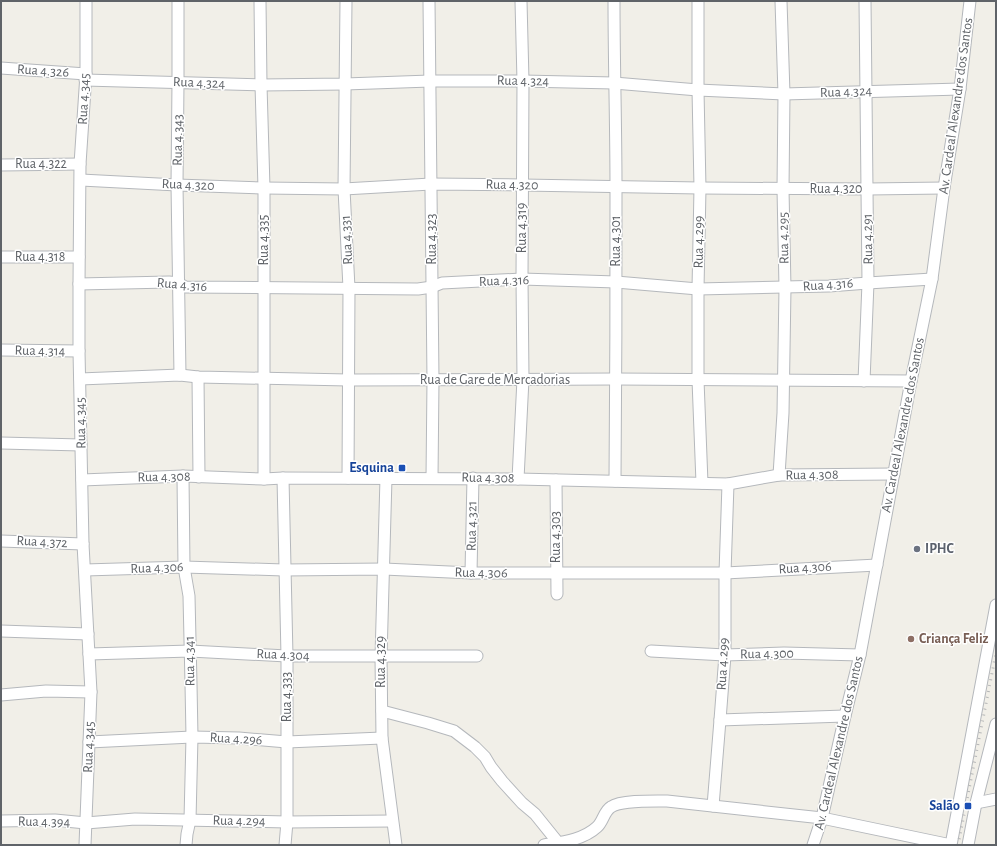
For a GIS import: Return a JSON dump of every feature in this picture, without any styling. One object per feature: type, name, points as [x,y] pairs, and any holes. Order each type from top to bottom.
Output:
[{"type":"street","name":"Rua 4.345","points":[[85,845],[91,692],[83,544],[79,351],[79,257],[80,164],[85,77],[86,1]]},
{"type":"street","name":"Rua 4.343","points":[[178,1],[177,185],[180,375]]},
{"type":"street","name":"Rua 4.335","points":[[260,1],[264,188],[264,479]]},
{"type":"street","name":"Rua 4.331","points":[[346,1],[344,189],[349,288],[348,478]]},
{"type":"street","name":"Rua 4.323","points":[[429,1],[433,380],[432,478]]},
{"type":"street","name":"Rua 4.319","points":[[518,478],[523,379],[523,81],[521,1]]},
{"type":"street","name":"Rua 4.301","points":[[614,1],[616,187],[615,481]]},
{"type":"street","name":"Rua 4.299","points":[[698,1],[700,188],[698,380],[702,483]]},
{"type":"street","name":"Rua 4.295","points":[[779,475],[783,413],[785,288],[783,189],[784,94],[781,1]]},
{"type":"street","name":"Rua 4.291","points":[[864,381],[868,283],[865,1]]},
{"type":"street","name":"Av. Cardeal Alexandre dos Santos","points":[[813,845],[822,818],[860,655],[911,381],[932,279],[944,188],[960,89],[970,1]]},
{"type":"street","name":"Rua 4.326","points":[[1,68],[85,77]]},
{"type":"street","name":"Rua 4.324","points":[[85,77],[261,85],[430,81],[614,83],[698,90],[784,94],[960,89]]},
{"type":"street","name":"Rua 4.322","points":[[1,165],[80,164]]},
{"type":"street","name":"Rua 4.320","points":[[80,180],[264,188],[344,189],[431,184],[783,189],[944,188]]},
{"type":"street","name":"Rua 4.318","points":[[1,257],[79,257]]},
{"type":"street","name":"Rua 4.316","points":[[79,284],[169,282],[178,283],[185,287],[418,289],[432,287],[442,283],[522,279],[616,282],[698,289],[785,288],[932,279]]},
{"type":"street","name":"Rua 4.314","points":[[1,350],[79,351]]},
{"type":"street","name":"Rua de Gare de Mercadorias","points":[[80,379],[180,375],[263,379],[348,380],[616,379],[911,381]]},
{"type":"street","points":[[198,377],[200,477]]},
{"type":"street","points":[[1,443],[81,445]]},
{"type":"street","name":"Rua 4.308","points":[[82,480],[183,476],[264,479],[518,478],[728,484],[779,475],[894,474]]},
{"type":"street","name":"Rua 4.341","points":[[183,476],[184,567],[189,596],[192,737],[190,820],[186,845]]},
{"type":"street","name":"Rua 4.333","points":[[283,478],[287,656],[286,845]]},
{"type":"street","name":"Rua 4.329","points":[[386,478],[380,657],[382,738],[396,845]]},
{"type":"street","name":"Rua 4.321","points":[[471,573],[473,478]]},
{"type":"street","name":"Rua 4.303","points":[[556,480],[557,594]]},
{"type":"street","name":"Rua 4.299","points":[[712,806],[725,655],[725,573],[728,484]]},
{"type":"street","name":"Rua 4.372","points":[[1,541],[83,544]]},
{"type":"street","name":"Rua 4.306","points":[[85,570],[184,567],[471,573],[725,573],[877,565]]},
{"type":"street","points":[[544,845],[559,844],[591,832],[602,821],[612,806],[644,801],[667,801],[822,818],[951,845],[996,605]]},
{"type":"street","points":[[1,631],[88,634]]},
{"type":"street","name":"Rua 4.304","points":[[89,654],[190,651],[287,656],[477,656]]},
{"type":"street","name":"Rua 4.300","points":[[651,651],[725,655],[784,653],[860,655]]},
{"type":"street","points":[[1,695],[46,691],[91,692]]},
{"type":"street","points":[[382,711],[454,731],[475,747],[485,757],[502,780],[522,803],[535,814],[559,844]]},
{"type":"street","points":[[720,720],[845,716]]},
{"type":"street","points":[[968,845],[976,803],[996,724]]},
{"type":"street","name":"Rua 4.296","points":[[89,742],[192,737],[239,738],[287,742],[382,738]]},
{"type":"street","points":[[976,803],[996,799]]},
{"type":"street","name":"Rua 4.294","points":[[86,823],[135,819],[287,822],[392,821]]},
{"type":"street","name":"Rua 4.394","points":[[1,821],[54,820],[86,823]]},
{"type":"railway","points":[[958,845],[996,653]]},
{"type":"place","name":"Esquina","points":[[402,468]]},
{"type":"place","name":"IPHC","points":[[917,549]]},
{"type":"place","name":"Criança Feliz","points":[[911,639]]},
{"type":"place","name":"Salão","points":[[968,806]]}]
